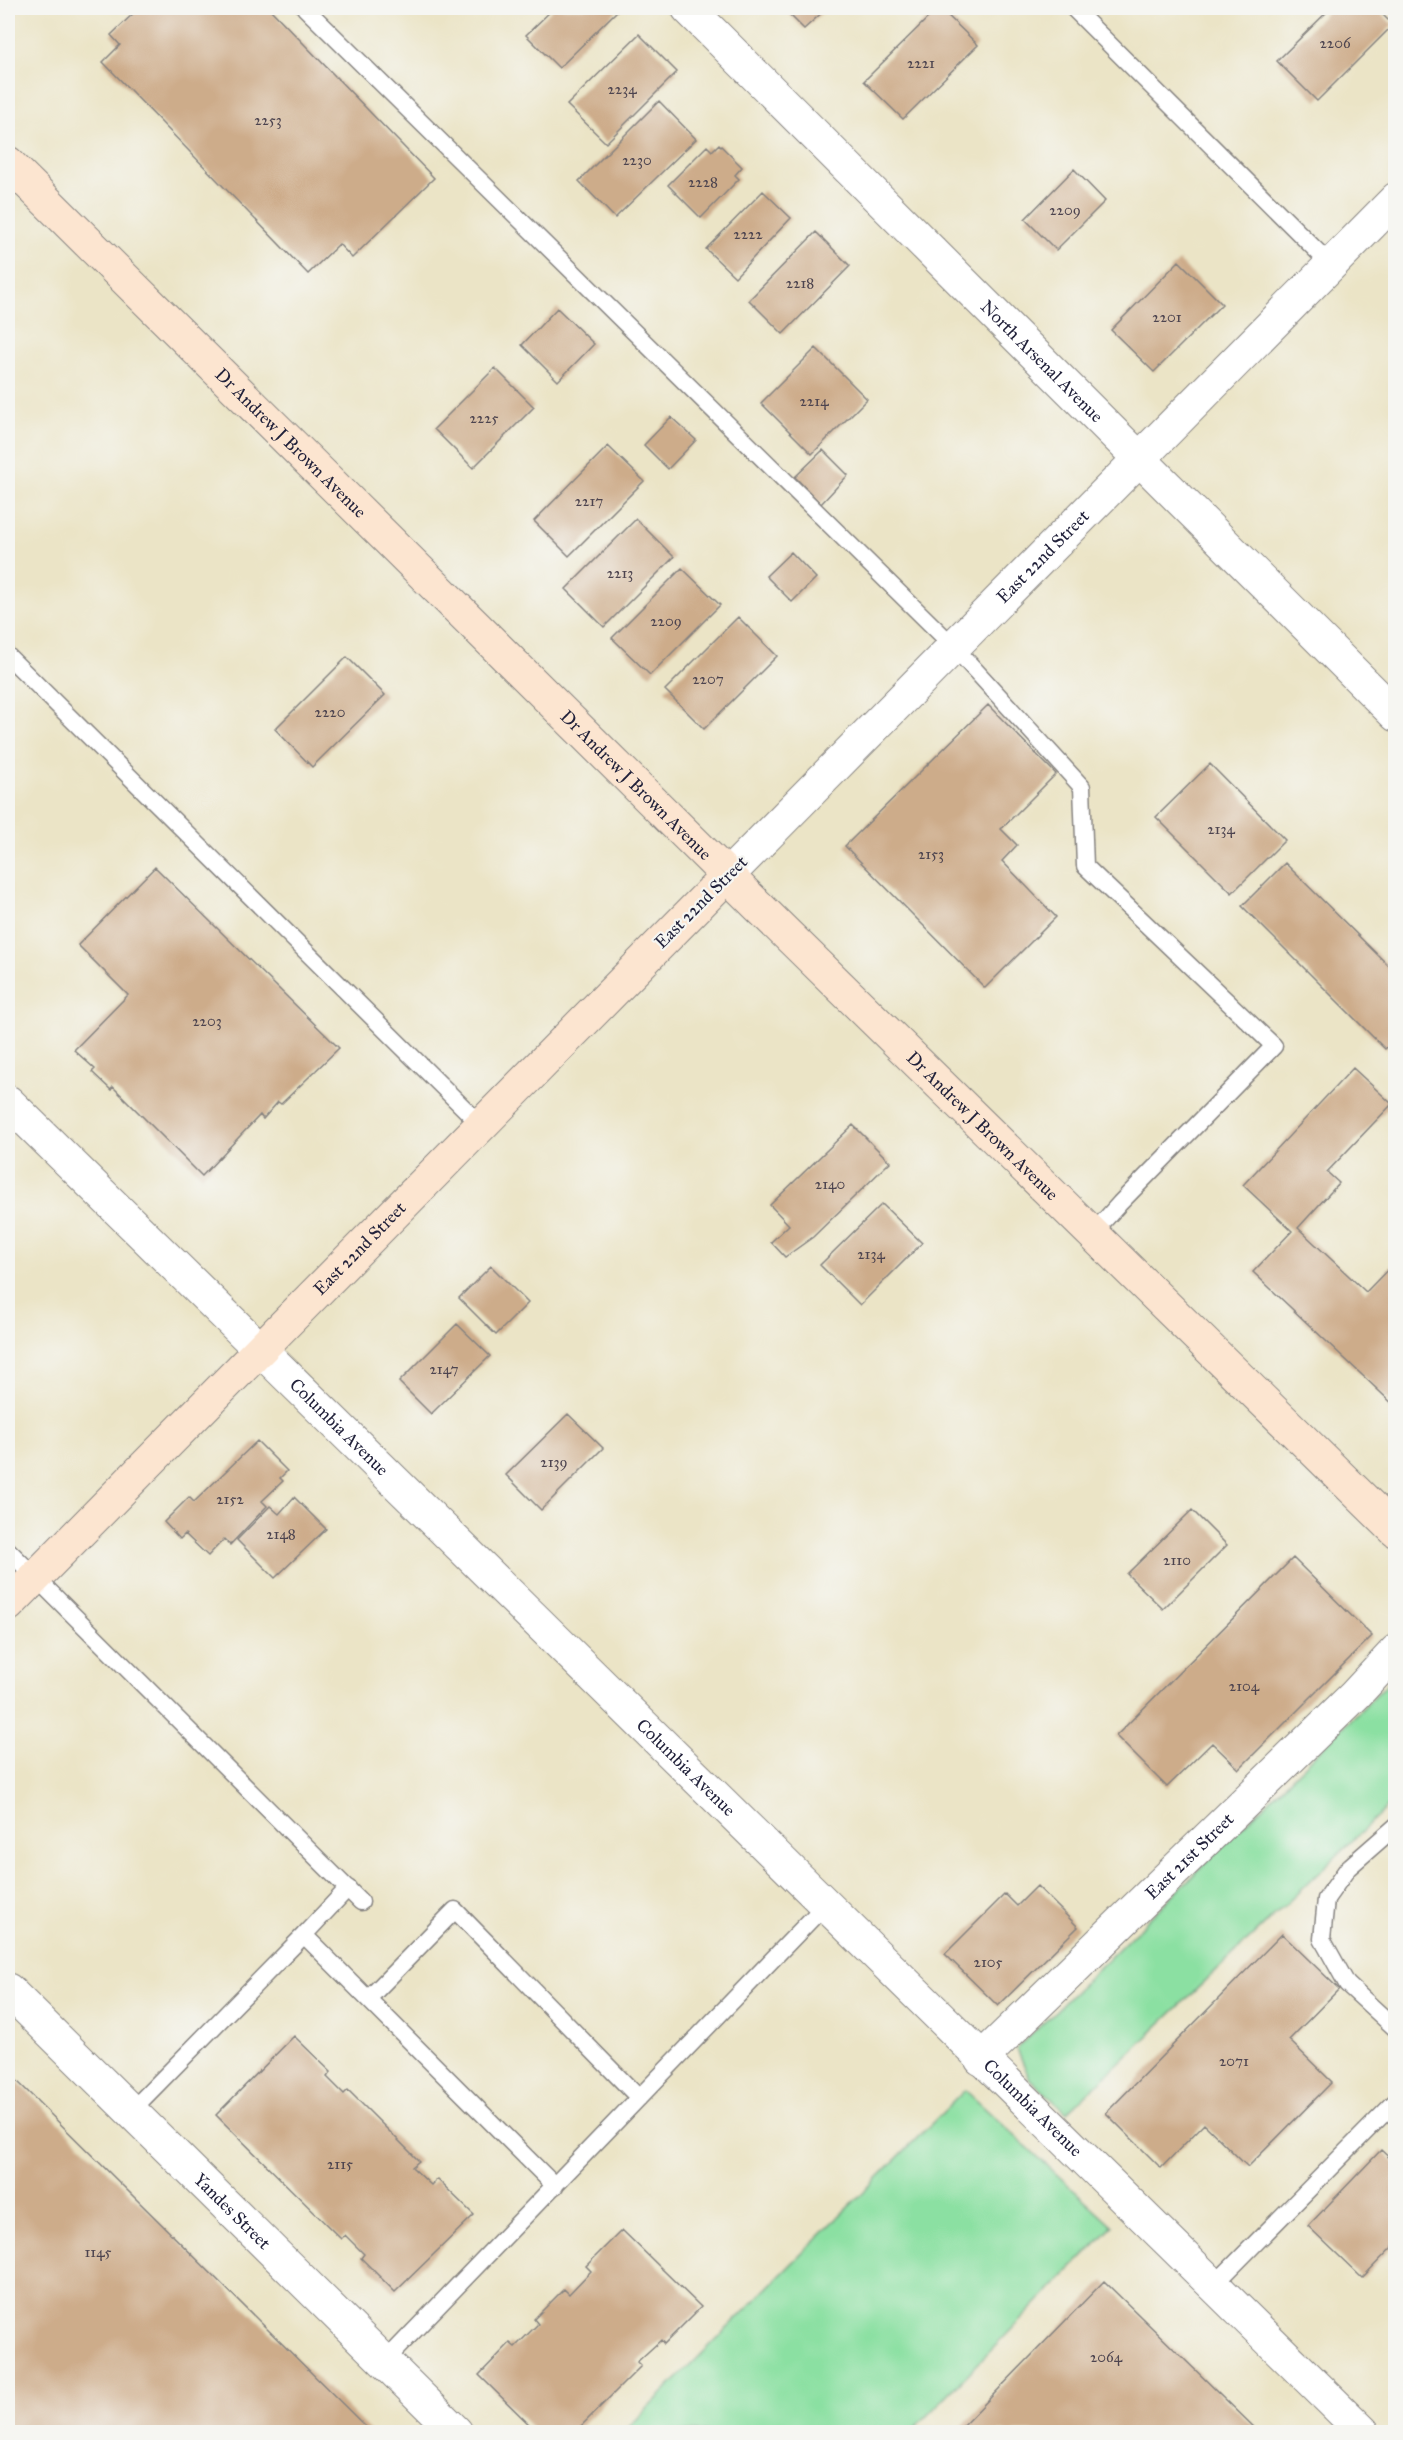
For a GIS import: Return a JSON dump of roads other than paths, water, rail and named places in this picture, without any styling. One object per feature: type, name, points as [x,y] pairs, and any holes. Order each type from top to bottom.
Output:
[{"type":"main road","name":"Dr Andrew J Brown Avenue","points":[[8,162],[1395,1531]]},
{"type":"main road","name":"East 22nd Street","points":[[8,1605],[728,875]]},
{"type":"street","name":"North Arsenal Avenue","points":[[688,8],[1395,716]]},
{"type":"street","name":"East 22nd Street","points":[[728,875],[1395,199]]},
{"type":"street","name":"Columbia Avenue","points":[[8,1102],[1363,2433]]},
{"type":"street","name":"East 21st Street","points":[[981,2059],[1355,1695],[1395,1651]]},
{"type":"street","name":"Yandes Street","points":[[8,1990],[456,2433]]},
{"type":"lane","points":[[304,8],[953,646],[1082,787],[1085,866],[1274,1046],[1093,1233]]},
{"type":"lane","points":[[1073,8],[1330,264]]},
{"type":"lane","points":[[8,656],[481,1125]]},
{"type":"lane","points":[[8,1550],[361,1902]]},
{"type":"lane","points":[[1395,1826],[1348,1868],[1326,1899],[1322,1939],[1347,1984],[1395,2029]]},
{"type":"lane","points":[[132,2111],[348,1888]]},
{"type":"lane","points":[[385,2361],[825,1905]]},
{"type":"lane","points":[[368,1999],[455,1910],[639,2098]]},
{"type":"lane","points":[[304,1935],[555,2186]]},
{"type":"lane","points":[[1213,2286],[1395,2101]]}]
